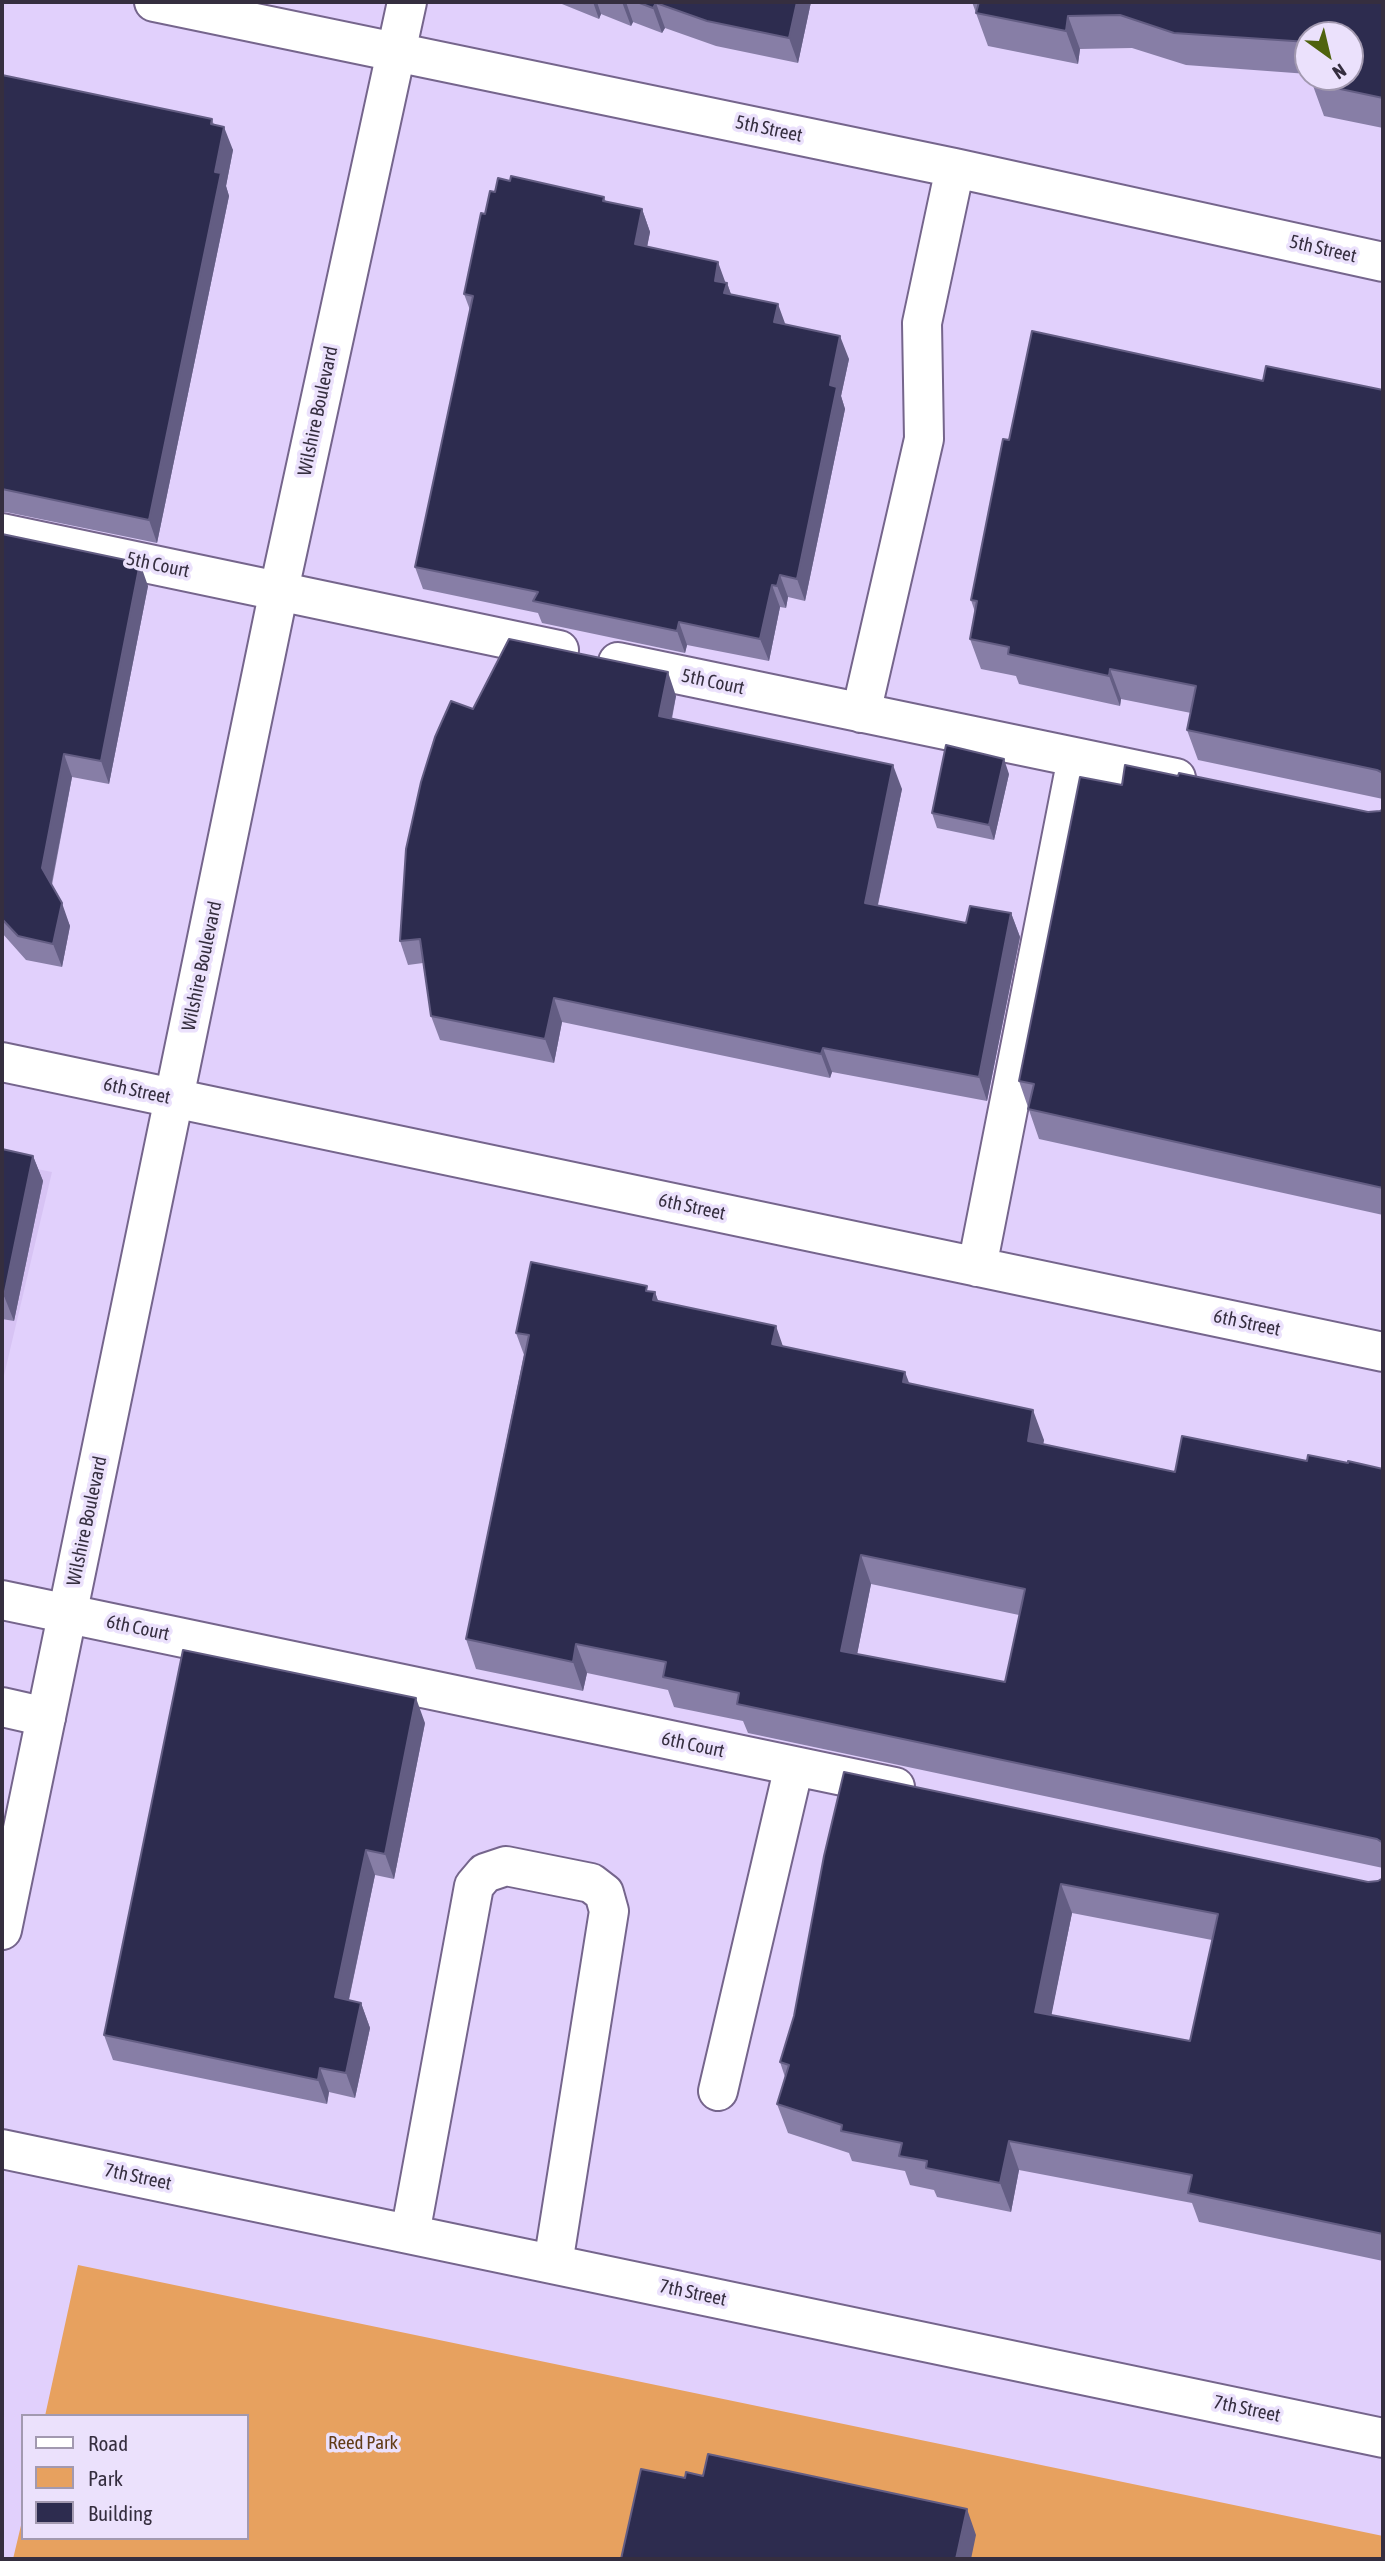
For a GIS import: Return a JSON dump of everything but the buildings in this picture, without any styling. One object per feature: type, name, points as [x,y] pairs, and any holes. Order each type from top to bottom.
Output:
[{"type":"street","name":"5th Street","points":[[154,2],[203,7],[1383,262]]},
{"type":"street","name":"Wilshire Boulevard","points":[[2,1930],[279,590],[407,2]]},
{"type":"street","points":[[861,713],[924,439],[922,323],[955,168]]},
{"type":"street","name":"5th Court","points":[[2,533],[1210,785]]},
{"type":"street","points":[[978,1267],[1077,758]]},
{"type":"street","name":"6th Street","points":[[2,1062],[1383,1352]]},
{"type":"street","name":"6th Court","points":[[2,1600],[928,1794]]},
{"type":"street","points":[[2,1707],[46,1717]]},
{"type":"street","points":[[718,2091],[794,1766]]},
{"type":"street","points":[[410,2234],[474,1886],[485,1872],[506,1867],[591,1883],[604,1893],[609,1911],[553,2264]]},
{"type":"street","name":"7th Street","points":[[2,2149],[1383,2438]]},
{"type":"shaded area","points":[[2,1162],[52,1172],[2,1384]]},
{"type":"green space","name":"Reed Park","points":[[78,2265],[1383,2536],[1383,2559],[13,2559],[21,2525],[21,2540],[248,2540],[248,2414],[45,2414]]}]
